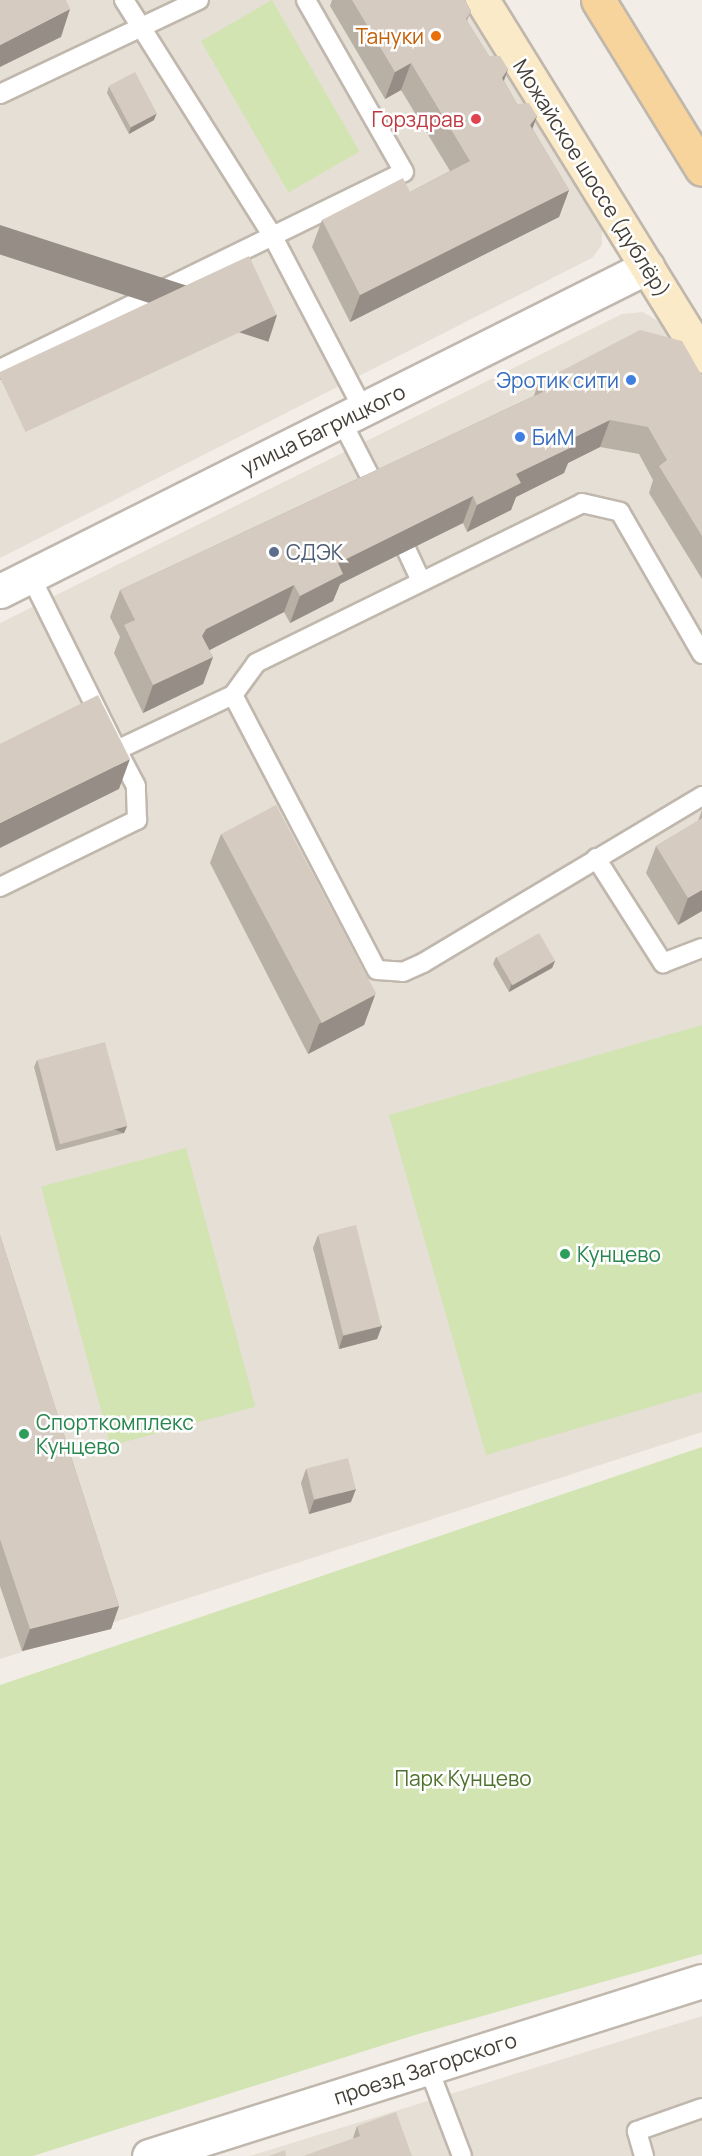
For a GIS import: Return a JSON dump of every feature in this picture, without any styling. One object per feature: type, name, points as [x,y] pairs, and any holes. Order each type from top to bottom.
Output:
[{"type":"main road","name":"Можайское шоссе (дублёр)","points":[[482,0],[702,356]]},
{"type":"main road","points":[[598,0],[702,169]]},
{"type":"street","name":"улица Багрицкого","points":[[0,591],[647,267]]},
{"type":"street","name":"проезд Загорского","points":[[149,2156],[702,1981]]},
{"type":"lane","points":[[124,0],[140,30],[272,235],[352,414],[378,494]]},
{"type":"lane","points":[[0,94],[200,0]]},
{"type":"lane","points":[[0,369],[404,172],[306,0]]},
{"type":"lane","points":[[117,750],[233,695],[256,663],[582,503],[620,512],[697,632],[702,654]]},
{"type":"lane","points":[[407,551],[421,581]]},
{"type":"lane","points":[[0,887],[137,820],[136,786],[30,576]]},
{"type":"lane","points":[[233,695],[377,970],[403,972],[423,963],[702,796]]},
{"type":"lane","points":[[596,858],[663,963],[702,948]]},
{"type":"lane","points":[[428,2067],[462,2156]]},
{"type":"lane","points":[[644,2156],[637,2131],[702,2108]]},
{"type":"shaded area","points":[[0,0],[461,0],[602,229],[602,245],[592,258],[0,558]]},
{"type":"shaded area","points":[[643,312],[663,324],[702,388],[702,1432],[0,1659],[0,623],[622,314]]},
{"type":"shaded area","points":[[702,2016],[702,2156],[250,2156]]},
{"type":"green space","points":[[272,0],[360,152],[288,193],[201,41]]},
{"type":"green space","name":"Кунцево","points":[[702,1025],[702,1392],[486,1455],[389,1115]]},
{"type":"green space","points":[[186,1148],[255,1407],[110,1446],[41,1187]]},
{"type":"green space","name":"Парк Кунцево","points":[[702,1447],[702,1954],[415,2035],[33,2156],[0,2156],[0,1685]]},
{"type":"building","points":[[0,0],[66,0],[70,9],[0,45]]},
{"type":"building","points":[[352,0],[465,0],[471,11],[466,19],[489,56],[500,56],[508,69],[502,78],[517,104],[529,103],[537,116],[530,125],[569,190],[360,295],[322,220],[403,178],[410,192],[470,161],[411,63],[395,72]]},
{"type":"building","points":[[135,72],[157,113],[131,128],[109,86]]},
{"type":"building","points":[[249,256],[276,315],[25,432],[0,377],[0,372]]},
{"type":"building","points":[[640,330],[682,341],[702,376],[702,536],[659,466],[667,460],[648,427],[610,420],[571,439],[574,446],[516,474],[521,483],[477,505],[473,496],[338,563],[343,574],[300,596],[294,585],[206,629],[202,636],[213,657],[153,685],[124,625],[135,620],[120,590],[543,392],[538,383]]},
{"type":"building","points":[[98,695],[130,759],[0,823],[0,744]]},
{"type":"building","points":[[276,805],[376,994],[322,1023],[221,834]]},
{"type":"building","points":[[702,818],[702,890],[688,898],[656,846]]},
{"type":"building","points":[[539,933],[555,961],[513,985],[497,958]]},
{"type":"building","points":[[105,1042],[128,1126],[60,1144],[37,1060]]},
{"type":"building","points":[[356,1225],[381,1326],[343,1335],[318,1234]]},
{"type":"building","name":"Спорткомплекс Кунцево","points":[[0,1235],[119,1606],[30,1629],[0,1539]]},
{"type":"building","points":[[348,1458],[356,1489],[314,1499],[306,1468]]},
{"type":"building","points":[[396,2112],[412,2156],[303,2156],[360,2136],[357,2126]]},
{"type":"building","points":[[285,2150],[286,2156],[269,2156]]},
{"type":"place","name":"Тануки","points":[[436,36]]},
{"type":"place","name":"Горздрав","points":[[476,119]]},
{"type":"place","name":"Эротик сити","points":[[631,380]]},
{"type":"place","name":"БиМ","points":[[520,437]]},
{"type":"place","name":"СДЭК","points":[[274,552]]},
{"type":"place","name":"Кунцево","points":[[565,1254]]},
{"type":"place","name":"Спорткомплекс Кунцево","points":[[24,1434]]}]
